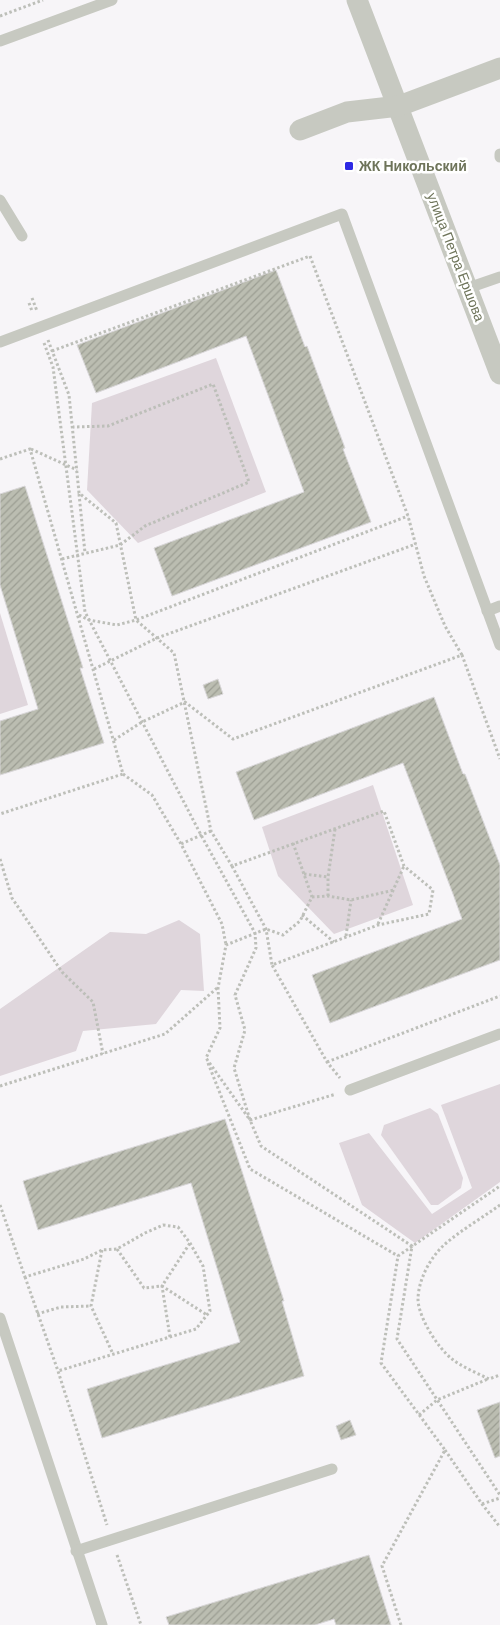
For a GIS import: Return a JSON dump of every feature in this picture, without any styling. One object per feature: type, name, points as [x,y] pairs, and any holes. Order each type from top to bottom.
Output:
[{"type":"street","name":"улица Петра Ершова","points":[[357,0],[500,374]]},
{"type":"street","points":[[300,130],[347,112],[399,106],[500,68]]},
{"type":"lane","points":[[0,41],[112,0]]},
{"type":"lane","points":[[0,200],[22,236]]},
{"type":"lane","points":[[0,342],[342,214],[500,645]]},
{"type":"lane","points":[[468,288],[500,277]]},
{"type":"lane","points":[[487,611],[500,606]]},
{"type":"lane","points":[[350,1090],[500,1034]]},
{"type":"lane","points":[[0,1318],[102,1625]]},
{"type":"lane","points":[[76,1550],[332,1468]]},
{"type":"path","points":[[0,16],[43,0]]},
{"type":"path","points":[[52,351],[310,256],[408,516],[424,576],[445,626],[462,655],[500,759]]},
{"type":"path","points":[[32,298],[53,367],[85,612],[201,835],[255,934],[256,948],[234,995],[245,1030],[234,1068],[250,1120],[261,1146],[412,1246]]},
{"type":"path","points":[[29,303],[52,351],[69,395],[85,554]]},
{"type":"path","points":[[62,559],[120,545],[145,526],[249,482],[213,384],[108,426],[73,427]]},
{"type":"path","points":[[30,449],[123,774],[152,794],[181,844],[222,924],[226,945],[218,988],[220,1028],[206,1058],[250,1169],[398,1256]]},
{"type":"path","points":[[0,459],[30,449],[77,470]]},
{"type":"path","points":[[79,493],[116,523],[136,620],[174,653],[211,831],[266,929],[272,965],[326,1062],[350,1090],[250,1120]]},
{"type":"path","points":[[78,615],[89,620],[117,625],[136,620],[408,516]]},
{"type":"path","points":[[94,669],[158,638],[416,544]]},
{"type":"path","points":[[185,702],[233,739],[462,655]]},
{"type":"path","points":[[114,740],[142,722],[185,702]]},
{"type":"path","points":[[0,814],[123,774]]},
{"type":"path","points":[[232,866],[384,811],[404,866],[433,890],[428,914],[378,925],[272,965]]},
{"type":"path","points":[[328,896],[328,877],[335,829]]},
{"type":"path","points":[[181,844],[211,831]]},
{"type":"path","points":[[226,945],[266,929],[283,935],[300,921],[312,897],[293,843]]},
{"type":"path","points":[[0,859],[12,898],[62,972],[93,1002],[102,1054]]},
{"type":"path","points":[[378,925],[404,866]]},
{"type":"path","points":[[304,874],[328,877]]},
{"type":"path","points":[[312,897],[328,896],[352,900],[394,890]]},
{"type":"path","points":[[346,937],[352,900]]},
{"type":"path","points":[[302,915],[334,942]]},
{"type":"path","points":[[0,1086],[165,1034],[218,988]]},
{"type":"path","points":[[326,1062],[500,996]]},
{"type":"path","points":[[206,1058],[250,1120]]},
{"type":"path","points":[[500,1186],[398,1256],[380,1363],[500,1527]]},
{"type":"path","points":[[489,1379],[452,1359],[434,1340],[424,1321],[418,1300],[422,1278],[430,1261],[443,1246],[500,1205]]},
{"type":"path","points":[[0,1206],[58,1371],[141,1625]]},
{"type":"path","points":[[25,1277],[84,1259],[102,1250],[117,1249],[145,1232],[164,1225],[178,1227],[203,1266],[210,1310],[196,1329],[58,1371]]},
{"type":"path","points":[[170,1336],[162,1286],[190,1243]]},
{"type":"path","points":[[412,1246],[397,1339],[500,1497],[482,1504]]},
{"type":"path","points":[[117,1249],[144,1288],[162,1286],[207,1315]]},
{"type":"path","points":[[102,1250],[91,1306],[113,1354]]},
{"type":"path","points":[[37,1314],[60,1306],[91,1306]]},
{"type":"path","points":[[419,1415],[437,1400],[500,1375]]},
{"type":"path","points":[[401,1625],[382,1566],[445,1450]]},
{"type":"shaded area","points":[[216,358],[266,492],[138,543],[87,490],[92,403]]},
{"type":"shaded area","points":[[0,613],[28,705],[0,714]]},
{"type":"shaded area","points":[[373,785],[413,905],[334,934],[278,876],[262,827]]},
{"type":"shaded area","points":[[179,920],[200,934],[204,991],[181,990],[156,1024],[83,1031],[76,1051],[0,1076],[0,1009],[110,932],[146,934]]},
{"type":"shaded area","points":[[500,1084],[500,1182],[415,1243],[362,1205],[339,1143],[369,1133],[432,1214],[472,1188],[441,1105]]},
{"type":"shaded area","points":[[430,1108],[438,1114],[463,1178],[461,1188],[438,1205],[431,1205],[381,1135],[384,1125]]},
{"type":"building","points":[[276,270],[305,347],[307,346],[371,522],[172,596],[154,548],[304,492],[246,336],[96,393],[77,345]]},
{"type":"building","points":[[25,486],[83,668],[80,668],[104,743],[0,775],[0,721],[38,709],[0,585],[0,494]]},
{"type":"building","points":[[218,679],[223,694],[208,699],[203,685]]},
{"type":"building","points":[[434,697],[500,865],[500,960],[330,1023],[312,975],[462,919],[453,894],[403,763],[254,820],[236,772]]},
{"type":"building","points":[[225,1119],[284,1301],[282,1301],[304,1376],[102,1438],[87,1389],[240,1342],[191,1183],[38,1230],[23,1181]]},
{"type":"building","points":[[500,1402],[500,1456],[495,1458],[477,1410]]},
{"type":"building","points":[[350,1420],[356,1435],[341,1440],[336,1426]]},
{"type":"building","points":[[369,1555],[391,1625],[336,1625],[334,1619],[315,1625],[169,1625],[166,1617]]},
{"type":"place","name":"ЖК Никольский","points":[[349,166]]}]
